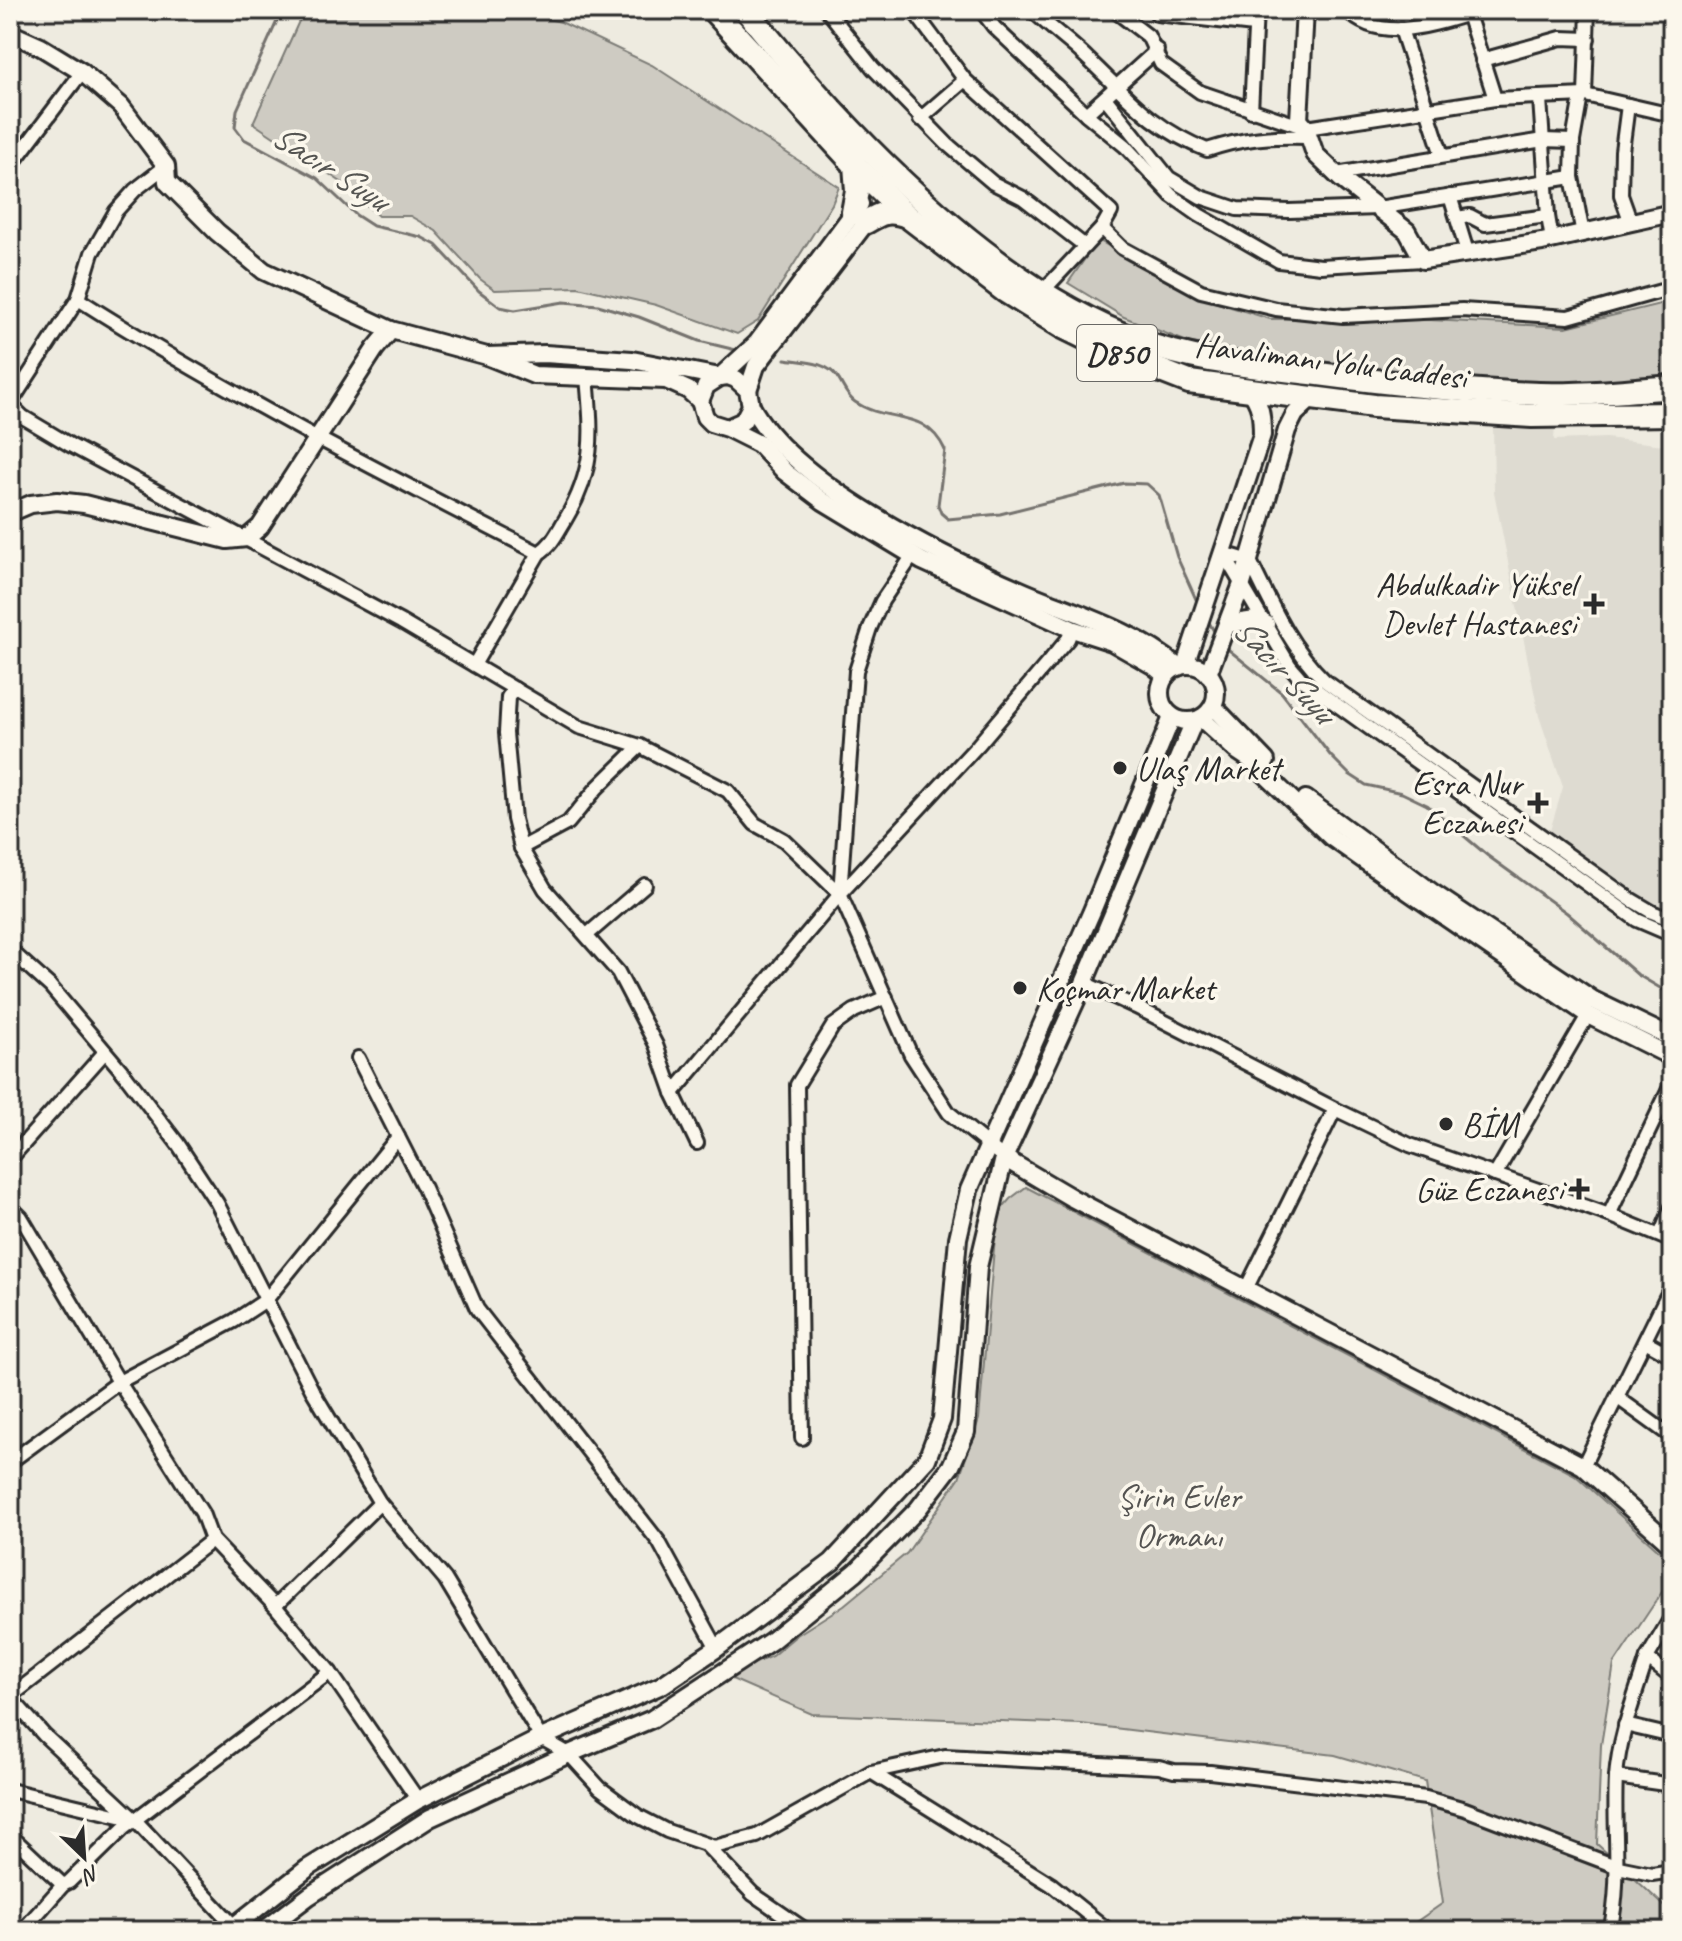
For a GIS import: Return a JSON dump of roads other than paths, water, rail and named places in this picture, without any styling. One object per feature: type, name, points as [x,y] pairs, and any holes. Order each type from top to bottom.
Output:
[{"type":"highway","name":"Havalimanı Yolu Caddesi","points":[[713,10],[855,165],[890,183],[1042,292],[1139,342],[1215,362],[1387,383],[1539,394],[1613,393],[1669,387]]},
{"type":"highway","name":"Havalimanı Yolu Caddesi","points":[[746,10],[890,183],[907,216],[1005,291],[1061,326],[1120,355],[1189,382],[1374,406],[1532,416],[1672,412]]},
{"type":"highway","points":[[855,165],[859,217],[883,212],[907,216]]},
{"type":"street","points":[[827,10],[873,68],[920,119],[993,183],[1023,198],[1085,246]]},
{"type":"street","points":[[913,10],[965,80],[1111,212],[1102,228],[1042,292]]},
{"type":"street","points":[[981,10],[994,27],[1086,114],[1125,146],[1172,196],[1279,261],[1321,266],[1468,255],[1583,234],[1672,213]]},
{"type":"street","points":[[1032,10],[1172,135],[1207,150],[1230,142],[1306,133],[1495,99],[1583,96],[1672,115]]},
{"type":"street","points":[[1114,10],[1148,36],[1161,64],[1200,92],[1306,133]]},
{"type":"street","points":[[1251,111],[1256,10]]},
{"type":"street","points":[[1305,10],[1299,120],[1315,154],[1407,231],[1423,260]]},
{"type":"street","points":[[1347,10],[1370,25],[1409,31],[1483,10]]},
{"type":"street","points":[[1583,234],[1572,177],[1573,141],[1583,96],[1588,10]]},
{"type":"street","points":[[1148,36],[1157,12],[1254,25]]},
{"type":"street","points":[[1461,14],[1482,60],[1495,99]]},
{"type":"street","points":[[1401,29],[1425,111],[1442,155]]},
{"type":"street","points":[[10,33],[41,47],[82,72],[121,106],[166,166],[167,182],[217,232],[264,271],[391,330],[487,356],[534,375],[666,380],[688,390],[700,401]]},
{"type":"street","points":[[1482,60],[1561,38],[1588,39]]},
{"type":"street","points":[[1086,114],[1157,50]]},
{"type":"street","points":[[10,167],[82,72]]},
{"type":"street","points":[[920,119],[965,80]]},
{"type":"street","points":[[1106,99],[1169,178],[1205,198],[1237,209],[1378,208],[1572,177]]},
{"type":"street","points":[[1540,99],[1552,240]]},
{"type":"street","points":[[1628,105],[1622,151],[1621,195],[1631,223]]},
{"type":"street","points":[[1336,174],[1543,140],[1573,141]]},
{"type":"street","points":[[166,166],[135,190],[116,211],[92,253],[78,299],[10,404],[23,417],[247,538],[579,727],[640,746],[728,791],[755,824],[784,840],[840,894],[911,1055],[949,1113],[1004,1158],[1072,1198],[1583,1466],[1672,1545]]},
{"type":"street","points":[[263,1931],[309,1896],[430,1818],[652,1719],[771,1641],[856,1572],[895,1535],[951,1466],[966,1432],[978,1267],[1004,1158],[1216,689],[1202,669],[1176,669],[1072,629],[913,555],[823,501],[785,472],[759,444],[711,423],[701,409],[700,401],[706,386],[757,343],[890,183]]},
{"type":"street","points":[[1450,196],[1468,255]]},
{"type":"street","points":[[1199,215],[1205,198]]},
{"type":"street","points":[[1457,218],[1470,216],[1485,224],[1548,216]]},
{"type":"street","points":[[727,428],[743,421],[756,366],[859,217]]},
{"type":"street","points":[[1102,228],[1122,248],[1201,291],[1276,309],[1343,316],[1462,310],[1568,317],[1672,288]]},
{"type":"street","points":[[78,299],[317,439],[539,553]]},
{"type":"street","points":[[10,513],[31,504],[57,501],[84,504],[227,540],[247,538],[260,527],[375,349],[391,330]]},
{"type":"street","points":[[487,356],[545,354],[632,360],[736,379],[750,398],[764,429],[787,452],[839,493],[957,560],[1025,592],[1104,623],[1164,656],[1176,669]]},
{"type":"street","points":[[474,665],[539,553],[548,547],[578,498],[588,468],[591,425],[587,377]]},
{"type":"street","points":[[1203,715],[1183,721],[1172,717],[1161,702],[1161,684],[1176,669],[1196,632],[1262,435],[1258,401],[1249,389]]},
{"type":"street","points":[[1208,674],[1250,561],[1287,430],[1295,414],[1312,398]]},
{"type":"street","points":[[1223,553],[1250,561],[1286,632],[1307,663],[1325,681],[1630,899],[1672,920]]},
{"type":"street","points":[[1223,553],[1290,666],[1301,679],[1637,920],[1672,935]]},
{"type":"street","points":[[840,894],[856,671],[882,601],[913,555]]},
{"type":"street","points":[[1227,624],[1256,620],[1266,624]]},
{"type":"street","points":[[673,1093],[840,894],[978,745],[1068,639],[1072,629]]},
{"type":"street","points":[[515,689],[508,697],[506,733],[514,819],[521,848],[545,889],[618,972],[656,1045],[673,1093],[697,1143]]},
{"type":"street","points":[[1203,715],[1236,750],[1331,837],[1588,1015],[1672,1057]]},
{"type":"street","points":[[1203,715],[1275,770],[1320,811],[1408,875],[1593,1000],[1672,1038]]},
{"type":"street","points":[[212,1540],[10,1697],[44,1735],[135,1820],[231,1928],[308,1868],[418,1800],[541,1738],[662,1685],[832,1562],[927,1459],[942,1419],[958,1238],[969,1190],[1092,911],[1172,717]]},
{"type":"street","points":[[521,848],[568,823],[597,788],[640,746]]},
{"type":"street","points":[[587,935],[645,885]]},
{"type":"street","points":[[10,950],[50,986],[126,1076],[217,1203],[312,1390],[380,1503],[445,1579],[541,1738],[569,1754],[600,1788],[638,1816],[667,1831],[714,1847],[757,1836],[871,1772],[945,1756],[1210,1772],[1426,1798],[1465,1809],[1618,1867],[1652,1874],[1672,1871]]},
{"type":"street","points":[[1084,983],[1410,1145],[1666,1238],[1672,1207]]},
{"type":"street","points":[[802,1438],[797,1085],[833,1026],[854,1011],[886,997]]},
{"type":"street","points":[[1495,1175],[1588,1015]]},
{"type":"street","points":[[10,1159],[105,1052]]},
{"type":"street","points":[[358,1058],[424,1188],[477,1309],[659,1542],[717,1648]]},
{"type":"street","points":[[1609,1215],[1672,1083]]},
{"type":"street","points":[[1246,1289],[1335,1109]]},
{"type":"street","points":[[10,1462],[119,1382],[234,1321],[266,1300],[398,1137]]},
{"type":"street","points":[[10,1206],[21,1217],[119,1382],[202,1513],[212,1540],[275,1606],[330,1672],[418,1800]]},
{"type":"street","points":[[1583,1466],[1672,1285]]},
{"type":"street","points":[[1659,1312],[1672,1320]]},
{"type":"street","points":[[1645,1341],[1672,1356]]},
{"type":"street","points":[[1618,1398],[1672,1437]]},
{"type":"street","points":[[275,1606],[380,1503]]},
{"type":"street","points":[[1610,1931],[1618,1867],[1616,1777],[1625,1725],[1647,1658],[1672,1616]]},
{"type":"street","points":[[1647,1658],[1672,1678]]},
{"type":"street","points":[[22,1931],[63,1885],[124,1828],[330,1672]]},
{"type":"street","points":[[1625,1725],[1672,1736]]},
{"type":"street","points":[[871,1772],[1052,1885],[1109,1931]]},
{"type":"street","points":[[1616,1777],[1672,1785]]},
{"type":"street","points":[[10,1790],[135,1820]]},
{"type":"street","points":[[10,1835],[63,1885]]},
{"type":"street","points":[[707,1846],[753,1894],[807,1931]]},
{"type":"waterway","name":"Sacır Suyu","points":[[282,10],[237,110],[235,127],[244,139],[317,178],[356,215],[373,226],[421,237],[436,245],[479,291],[500,307],[515,310],[564,302],[598,305],[639,317],[699,341],[740,351]]},
{"type":"waterway","name":"Sacır Suyu","points":[[785,359],[827,368],[855,402],[867,409],[916,422],[937,436],[945,450],[938,505],[948,519],[1000,514],[1124,483],[1147,484],[1159,495],[1177,557],[1199,606]]},
{"type":"waterway","name":"Sacır Suyu","points":[[1207,619],[1215,633]]},
{"type":"waterway","name":"Sacır Suyu","points":[[1224,646],[1282,693],[1330,755],[1349,774],[1366,785],[1402,793],[1427,805],[1488,856],[1567,913],[1638,975],[1672,995]]},
{"type":"place","name":"Abdulkadir Yüksel Devlet Hastanesi","points":[[1594,604]]},
{"type":"place","name":"Ulaş Market","points":[[1120,768]]},
{"type":"place","name":"Esra Nur Eczanesi","points":[[1538,803]]},
{"type":"place","name":"Koçmar Market","points":[[1020,988]]},
{"type":"place","name":"BİM","points":[[1446,1124]]},
{"type":"place","name":"Güz Eczanesi","points":[[1579,1189]]},
{"type":"park label","name":"Şirin Evler Ormanı","points":[[1179,1516]]}]
